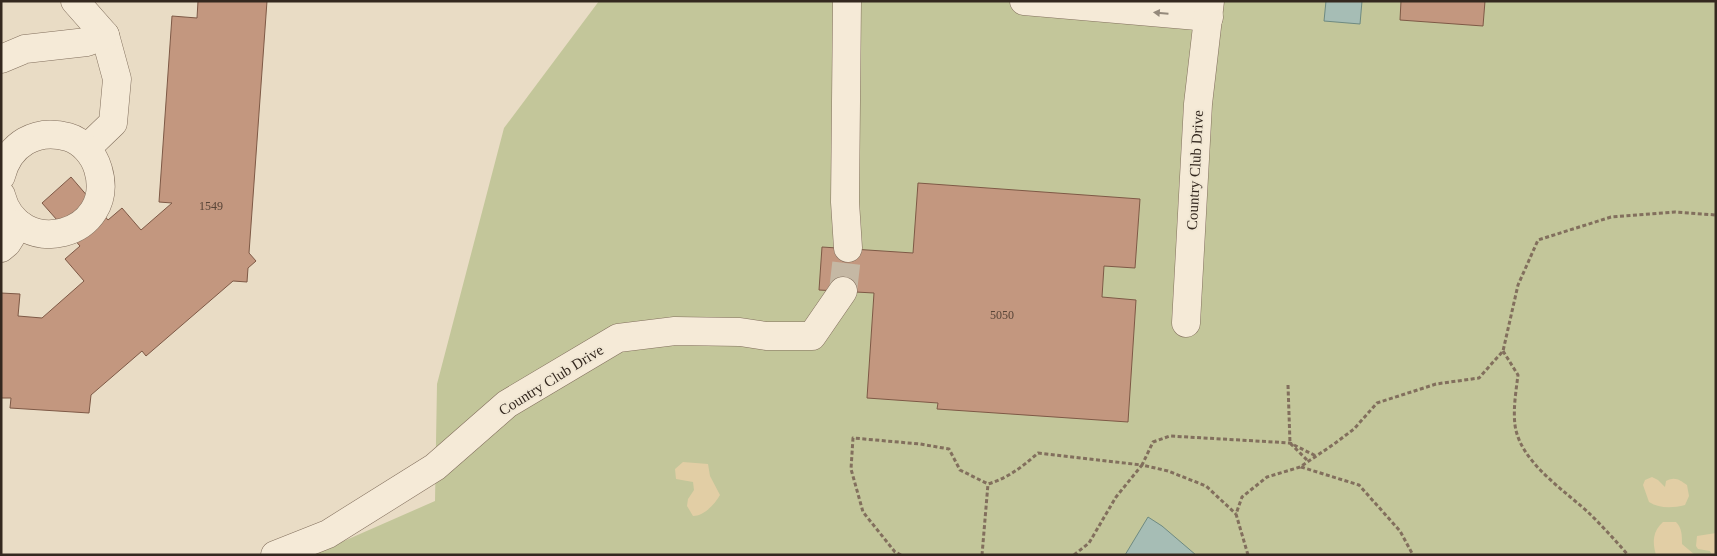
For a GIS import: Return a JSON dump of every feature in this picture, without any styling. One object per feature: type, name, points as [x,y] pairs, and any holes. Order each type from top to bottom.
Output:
[{"type":"lane","points":[[75,1],[105,34],[117,79],[113,123],[86,148]]},
{"type":"lane","points":[[847,1],[845,202],[848,248]]},
{"type":"lane","name":"Country Club Drive","points":[[1024,1],[1210,9],[1198,104],[1186,323]]},
{"type":"lane","points":[[1,59],[25,48],[87,42],[105,34]]},
{"type":"lane","points":[[1,176],[4,165],[12,151],[25,141],[41,135],[57,134],[73,139],[86,148],[96,162],[101,178],[100,195],[94,211],[83,224],[60,234],[51,235],[34,232],[19,224],[8,212],[1,195]]},
{"type":"lane","points":[[1,248],[7,243],[19,224]]},
{"type":"lane","name":"Country Club Drive","points":[[275,555],[328,534],[435,467],[507,404],[618,338],[675,331],[740,332],[766,336],[812,336],[843,291]]},
{"type":"path","points":[[1236,514],[1242,497],[1267,477],[1300,466],[1316,456],[1354,429],[1377,403],[1436,384],[1478,378],[1502,351],[1518,286],[1538,240],[1611,217],[1675,212],[1716,215]]},
{"type":"path","points":[[1502,351],[1518,375],[1515,426],[1525,451],[1549,479],[1591,515],[1628,555]]},
{"type":"path","points":[[1288,385],[1290,443],[1308,461]]},
{"type":"path","points":[[1074,555],[1089,543],[1116,497],[1142,465],[1153,442],[1170,436],[1290,443],[1316,456]]},
{"type":"path","points":[[901,555],[895,553],[863,512],[851,468],[853,438],[920,444],[949,449],[960,470],[988,484],[1002,480],[1021,468],[1038,453],[1142,465],[1168,471],[1206,486],[1236,514],[1248,555]]},
{"type":"path","points":[[1300,466],[1359,485],[1400,531],[1414,555]]},
{"type":"path","points":[[982,555],[988,484]]},
{"type":"green space","points":[[599,1],[1716,1],[1716,555],[312,555],[435,501],[437,384],[504,128]]},
{"type":"sand","points":[[683,462],[708,464],[710,476],[720,495],[709,509],[701,514],[693,516],[687,506],[688,499],[694,490],[693,482],[676,479],[675,469]]},
{"type":"sand","points":[[1652,477],[1665,487],[1666,481],[1672,479],[1680,480],[1687,485],[1689,496],[1685,505],[1667,507],[1649,502],[1643,485],[1645,480]]},
{"type":"sand","points":[[1663,522],[1676,522],[1678,524],[1681,529],[1682,544],[1695,555],[1656,555],[1654,537],[1657,529]]},
{"type":"sand","points":[[1716,533],[1716,555],[1712,555],[1710,551],[1698,549],[1696,546],[1697,536]]},
{"type":"water","points":[[1326,1],[1362,1],[1360,24],[1324,21]]},
{"type":"water","points":[[1148,517],[1162,526],[1196,555],[1125,555]]},
{"type":"building","points":[[198,1],[267,1],[249,253],[256,261],[248,268],[247,282],[233,281],[146,356],[142,351],[91,395],[89,413],[10,408],[11,398],[1,398],[1,293],[20,294],[18,316],[42,318],[84,281],[65,259],[80,246],[42,203],[71,177],[108,220],[122,208],[141,230],[172,203],[159,202],[172,16],[197,18]]},
{"type":"building","points":[[1401,1],[1485,1],[1483,26],[1400,20]]},
{"type":"building","points":[[918,183],[1140,199],[1135,268],[1104,266],[1102,297],[1136,300],[1128,422],[937,409],[938,403],[867,398],[874,293],[819,290],[822,247],[913,253]]},
{"type":"tunnel","points":[[843,291],[848,248]]}]
